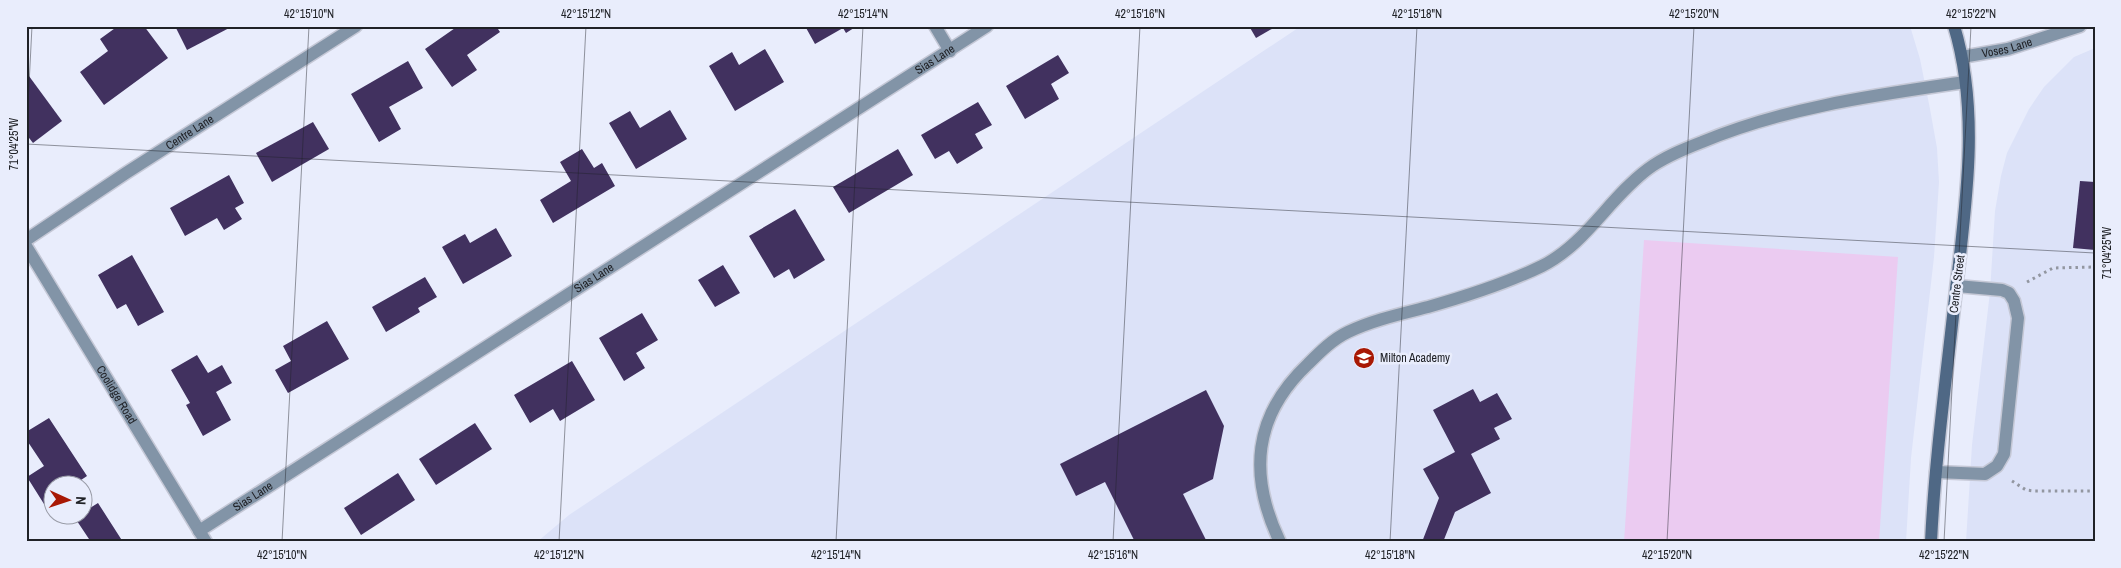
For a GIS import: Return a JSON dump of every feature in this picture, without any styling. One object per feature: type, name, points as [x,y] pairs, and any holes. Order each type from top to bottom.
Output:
[{"type":"street","name":"Centre Lane","points":[[26,240],[126,172],[356,26]]},
{"type":"street","points":[[935,26],[950,51]]},
{"type":"street","name":"Sias Lane","points":[[203,536],[987,26]]},
{"type":"street","name":"Centre Street","points":[[1931,542],[1936,472],[1968,173],[1965,82],[1962,57],[1954,26]]},
{"type":"street","name":"Voses Lane","points":[[1962,57],[2008,49],[2080,26]]},
{"type":"street","points":[[1280,542],[1269,517],[1263,495],[1261,449],[1265,430],[1279,396],[1291,380],[1328,345],[1345,334],[1377,321],[1484,290],[1544,265],[1574,244],[1630,184],[1649,168],[1670,155],[1745,126],[1814,108],[1870,96],[1965,82]]},
{"type":"street","name":"Coolidge Road","points":[[26,246],[203,536]]},
{"type":"street","points":[[1936,472],[1985,474],[1997,466],[2006,445],[2018,330],[2017,309],[2009,294],[1994,288],[1957,286]]},
{"type":"path","points":[[2009,294],[2037,275],[2053,268],[2095,266]]},
{"type":"path","points":[[1997,466],[2012,481],[2026,490],[2095,491]]},
{"type":"shaded area","name":"Milton Academy","points":[[1301,26],[1910,26],[1920,59],[1930,109],[1937,148],[1939,182],[1934,257],[1911,458],[1906,542],[537,542],[569,515]]},
{"type":"shaded area","points":[[2095,48],[2095,542],[1966,542],[1972,445],[1990,292],[1995,211],[2007,153],[2029,109],[2044,87],[2074,57]]},
{"type":"shaded area","points":[[1644,240],[1898,257],[1879,542],[1624,542]]},
{"type":"building","points":[[118,26],[144,26],[168,58],[104,105],[80,72],[108,51],[100,39]]},
{"type":"building","points":[[175,26],[233,26],[187,50]]},
{"type":"building","points":[[458,26],[496,26],[500,32],[467,55],[477,70],[452,87],[425,49]]},
{"type":"building","points":[[805,26],[857,26],[846,33],[843,28],[815,44]]},
{"type":"building","points":[[1249,26],[1277,26],[1256,38]]},
{"type":"building","points":[[765,49],[784,82],[735,111],[709,66],[732,52],[739,65]]},
{"type":"building","points":[[1058,55],[1069,73],[1051,84],[1059,99],[1025,119],[1006,86]]},
{"type":"building","points":[[408,61],[423,88],[389,107],[401,129],[379,142],[351,94]]},
{"type":"building","points":[[26,72],[62,121],[33,143],[26,134]]},
{"type":"building","points":[[978,102],[992,125],[975,134],[983,148],[957,164],[949,151],[935,159],[921,135]]},
{"type":"building","points":[[670,110],[687,139],[636,169],[609,123],[630,111],[640,128]]},
{"type":"building","points":[[313,122],[329,149],[272,182],[256,153]]},
{"type":"building","points":[[582,149],[594,168],[602,163],[615,186],[553,223],[540,200],[571,181],[560,162]]},
{"type":"building","points":[[898,149],[913,175],[849,213],[833,187]]},
{"type":"building","points":[[229,175],[244,203],[235,208],[242,219],[224,230],[217,218],[185,236],[170,208]]},
{"type":"building","points":[[2080,181],[2095,182],[2095,250],[2073,248]]},
{"type":"building","points":[[795,209],[825,260],[794,279],[789,269],[774,278],[749,236]]},
{"type":"building","points":[[496,228],[512,256],[463,284],[442,247],[465,234],[470,243]]},
{"type":"building","points":[[132,255],[164,312],[138,326],[126,304],[117,309],[98,275]]},
{"type":"building","points":[[723,265],[740,293],[715,307],[698,280]]},
{"type":"building","points":[[425,277],[437,297],[418,308],[420,312],[386,332],[372,307]]},
{"type":"building","points":[[642,313],[658,340],[636,353],[645,368],[624,381],[599,338]]},
{"type":"building","points":[[327,321],[349,359],[288,393],[275,370],[291,361],[283,346]]},
{"type":"building","points":[[197,355],[208,373],[222,365],[232,383],[216,392],[231,420],[203,436],[186,405],[190,403],[171,370]]},
{"type":"building","points":[[572,361],[595,400],[560,421],[553,409],[530,423],[514,395]]},
{"type":"building","points":[[1473,389],[1480,402],[1497,393],[1512,419],[1494,428],[1500,439],[1471,454],[1491,493],[1455,512],[1443,542],[1422,542],[1439,498],[1423,469],[1455,452],[1433,410]]},
{"type":"building","points":[[1206,390],[1224,426],[1213,479],[1183,494],[1207,542],[1135,542],[1105,482],[1076,496],[1060,464]]},
{"type":"building","points":[[49,418],[87,476],[42,476],[42,501],[27,477],[44,466],[26,439],[26,432]]},
{"type":"building","points":[[475,423],[492,449],[436,485],[419,459]]},
{"type":"building","points":[[398,473],[415,500],[361,535],[344,508]]},
{"type":"building","points":[[98,503],[123,542],[91,542],[80,526],[92,526],[92,507]]},
{"type":"place","name":"Milton Academy","points":[[1364,358]]}]
